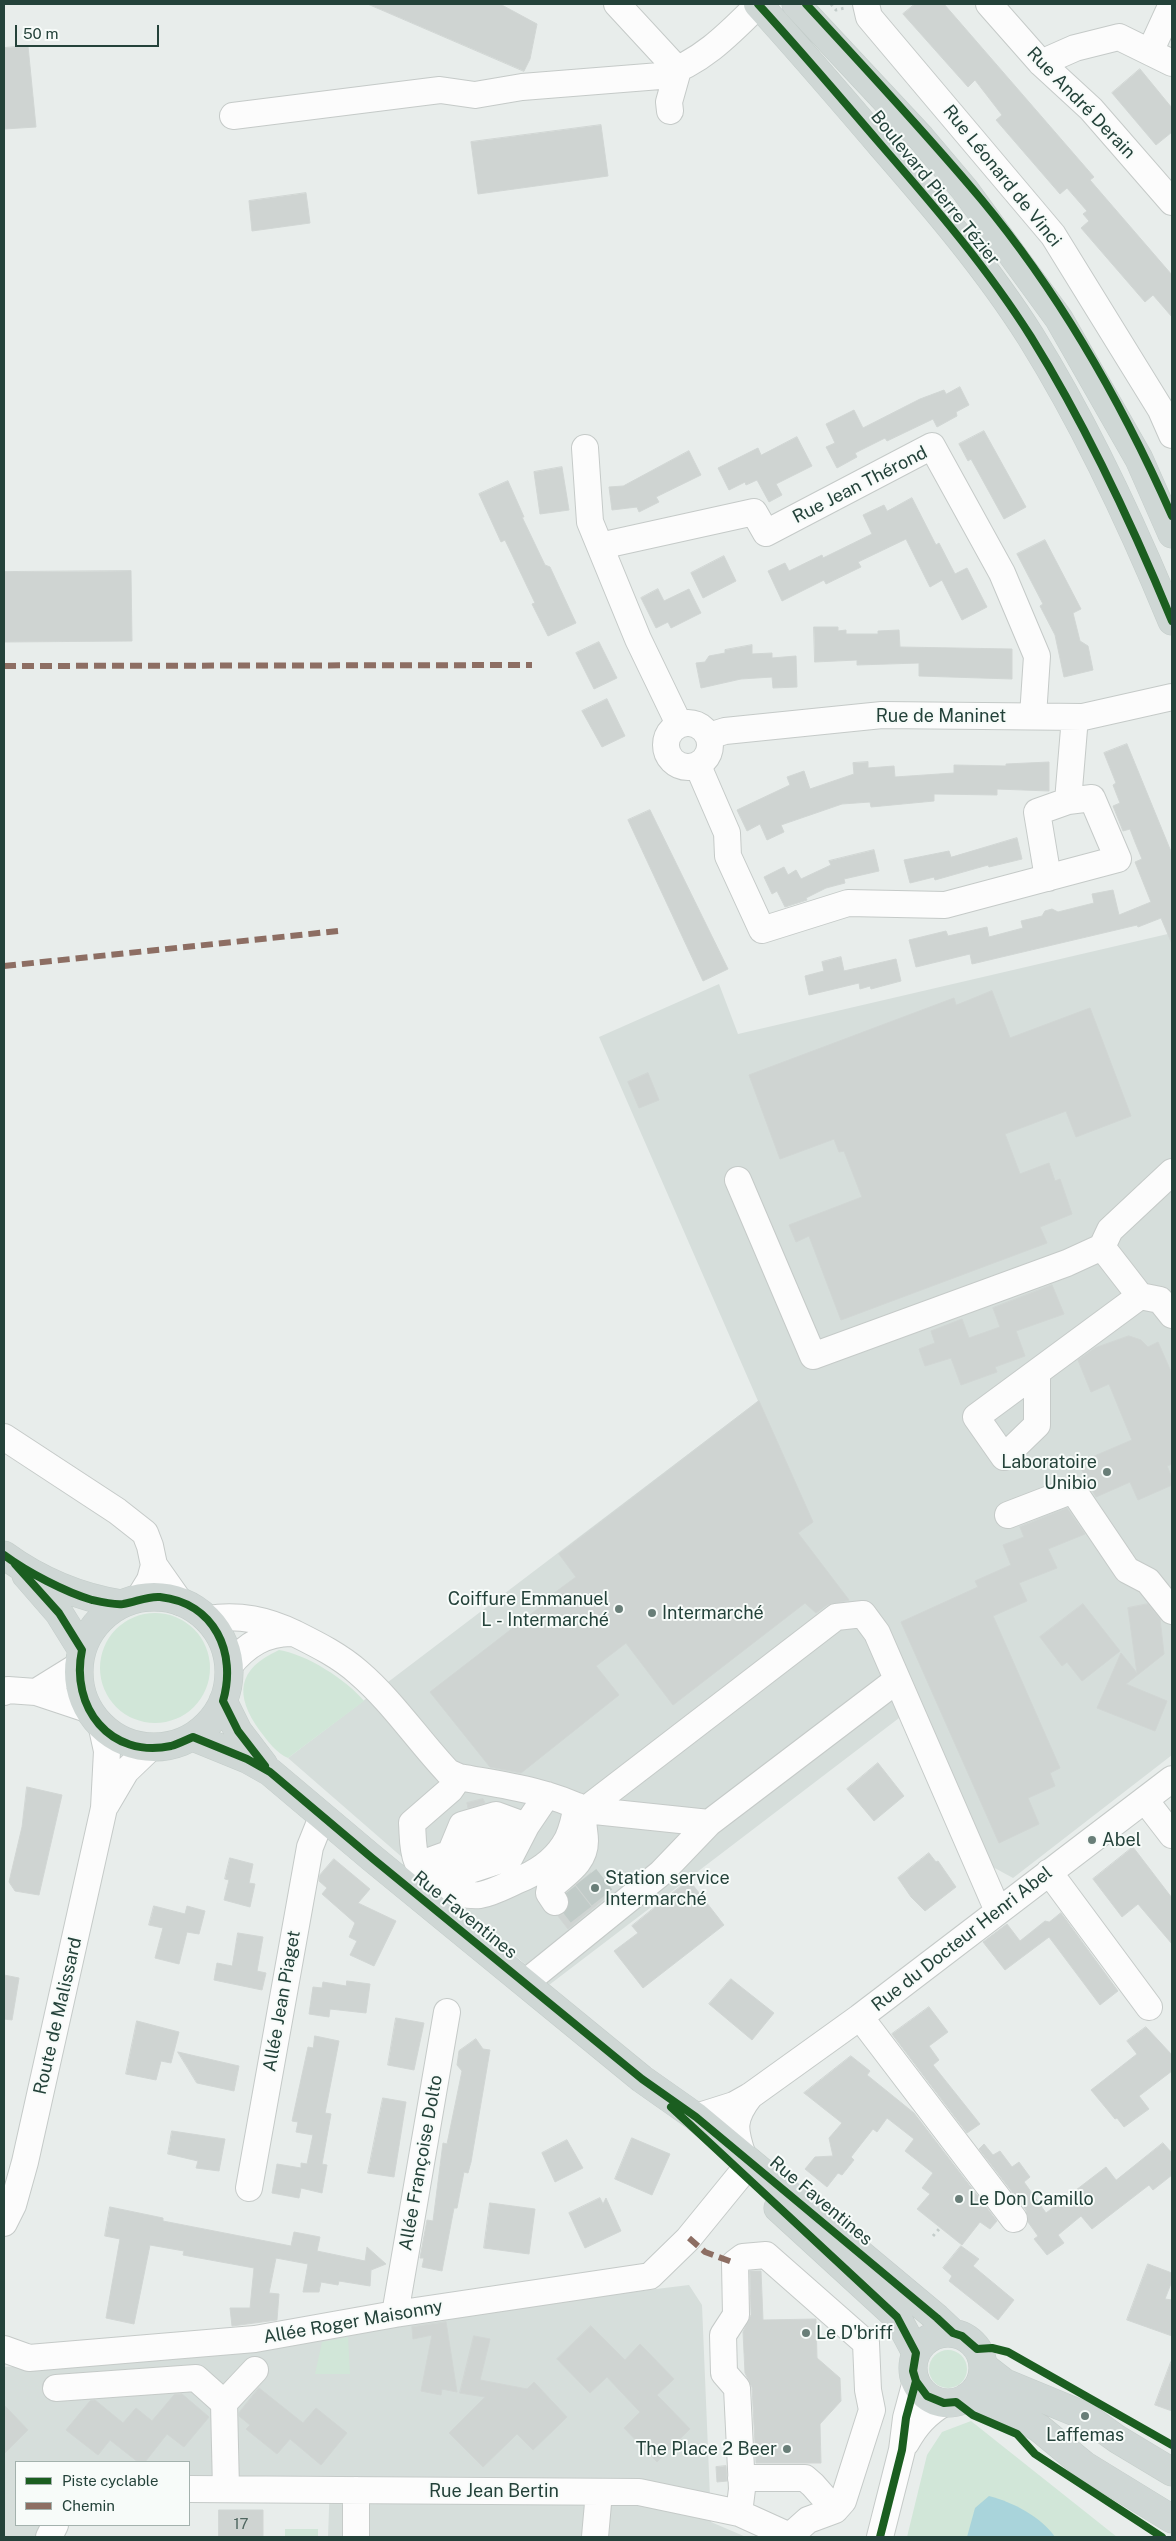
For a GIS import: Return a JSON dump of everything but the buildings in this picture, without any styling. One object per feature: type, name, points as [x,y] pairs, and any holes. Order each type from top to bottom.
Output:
[{"type":"main road","name":"Boulevard Pierre Tézier","points":[[758,4],[912,180],[979,263],[1030,336],[1062,389],[1108,477],[1172,621]]},
{"type":"main road","name":"Boulevard Pierre Tézier","points":[[796,4],[921,138],[965,190],[1059,319],[1139,459],[1172,534]]},
{"type":"main road","points":[[10,1559],[77,1594],[93,1600],[130,1601],[160,1597],[180,1602],[207,1619],[218,1633],[226,1649],[229,1666],[228,1684],[223,1702],[211,1722],[192,1737],[172,1745],[150,1748],[133,1745],[117,1738],[95,1718],[80,1688],[80,1658],[91,1631],[104,1615],[130,1601]]},
{"type":"main road","points":[[10,1559],[59,1613],[80,1658]]},
{"type":"main road","name":"Rue Faventines","points":[[223,1702],[238,1730],[270,1772]]},
{"type":"main road","name":"Rue Faventines","points":[[192,1737],[247,1759],[270,1772],[322,1817],[642,2079],[742,2165],[930,2312],[952,2333],[971,2341],[977,2348],[983,2366],[1005,2383],[1085,2416],[1117,2440],[1172,2472]]},
{"type":"main road","name":"Rue Faventines","points":[[642,2079],[696,2117],[742,2165],[897,2317],[916,2354],[913,2371],[916,2381]]},
{"type":"main road","points":[[916,2354],[924,2343],[932,2337],[952,2333]]},
{"type":"main road","points":[[955,2400],[979,2384],[983,2366]]},
{"type":"main road","points":[[916,2381],[927,2396],[997,2406],[1020,2417],[1039,2428],[1084,2465],[1172,2519]]},
{"type":"street","points":[[617,4],[678,70]]},
{"type":"street","points":[[233,116],[440,90],[475,94],[522,87],[660,76],[678,70],[702,57],[758,4]]},
{"type":"street","points":[[785,4],[801,22],[828,46],[887,111],[905,128],[921,138]]},
{"type":"street","name":"Rue Léonard de Vinci","points":[[866,4],[870,17],[1053,235],[1161,410],[1172,435]]},
{"type":"street","name":"Rue André Derain","points":[[989,4],[1042,63],[1091,109],[1172,202]]},
{"type":"street","points":[[1042,63],[1075,48],[1119,37],[1161,57],[1172,4]]},
{"type":"street","points":[[670,111],[669,102],[678,70]]},
{"type":"street","name":"Rue Jean Thérond","points":[[600,546],[754,512],[766,533],[932,446],[1002,573],[1037,656],[1032,716]]},
{"type":"street","points":[[585,448],[590,522],[638,640],[679,724]]},
{"type":"street","name":"Rue de Maninet","points":[[709,736],[724,731],[882,715],[1075,717],[1172,697]]},
{"type":"street","points":[[1068,801],[1075,717]]},
{"type":"street","points":[[679,724],[696,724],[709,736],[710,754],[698,766],[680,766],[668,754],[667,737],[679,724]]},
{"type":"street","points":[[698,766],[727,833],[728,856],[762,930],[848,903],[945,905],[1048,878],[1118,859],[1092,798],[1068,801],[1037,812],[1048,878]]},
{"type":"street","points":[[738,1180],[813,1356],[1067,1263],[1102,1247],[1110,1230],[1172,1172]]},
{"type":"street","points":[[1102,1247],[1140,1296],[1160,1300],[1172,1315]]},
{"type":"street","points":[[1037,1372],[1140,1296]]},
{"type":"street","points":[[4,1437],[117,1511],[144,1533],[150,1546],[154,1565],[180,1602]]},
{"type":"street","points":[[1008,1515],[1072,1490],[1127,1570],[1148,1581],[1172,1610]]},
{"type":"street","points":[[130,1601],[150,1580],[154,1565]]},
{"type":"street","points":[[433,1877],[450,1854],[526,1826],[569,1803],[836,1617],[863,1614],[877,1633],[998,1911]]},
{"type":"street","points":[[207,1619],[237,1617],[261,1620],[335,1654],[358,1671],[378,1690],[448,1772],[459,1777],[569,1803],[709,1823]]},
{"type":"street","points":[[229,1666],[240,1652],[267,1636],[295,1634]]},
{"type":"street","points":[[13,1694],[80,1658]]},
{"type":"street","points":[[526,1983],[593,1918],[661,1873],[709,1823],[897,1680]]},
{"type":"street","points":[[13,1694],[95,1718]]},
{"type":"street","name":"Route de Malissard","points":[[4,2222],[14,2205],[25,2162],[104,1808],[107,1750],[95,1718]]},
{"type":"street","name":"Route de Malissard","points":[[104,1808],[126,1772],[150,1748]]},
{"type":"street","points":[[459,1777],[450,1790],[412,1823],[412,1842],[418,1862],[433,1877],[458,1884],[479,1879],[533,1858],[549,1844],[561,1827],[569,1803]]},
{"type":"street","name":"Rue du Docteur Henri Abel","points":[[696,2117],[734,2105],[750,2096],[860,2017],[1172,1779]]},
{"type":"street","points":[[1145,1800],[1172,1835]]},
{"type":"street","points":[[569,1803],[582,1818],[584,1846],[569,1883]]},
{"type":"street","name":"Allée Jean Piaget","points":[[249,2188],[310,1847],[322,1817]]},
{"type":"street","points":[[433,1877],[510,1857],[526,1826]]},
{"type":"street","points":[[1049,1872],[1149,2007]]},
{"type":"street","name":"Allée Françoise Dolto","points":[[395,2314],[447,2012]]},
{"type":"street","points":[[860,2017],[1014,2219]]},
{"type":"street","name":"Rue du Docteur Henri Abel","points":[[742,2165],[736,2135],[736,2123],[740,2109],[750,2096]]},
{"type":"street","name":"Allée Roger Maisonny","points":[[4,2349],[29,2358],[255,2339],[395,2314],[650,2276],[688,2239],[742,2165]]},
{"type":"street","points":[[739,2512],[741,2478],[737,2388],[724,2373],[722,2336],[736,2315],[735,2263],[743,2257],[766,2255],[866,2343],[868,2390],[872,2410],[843,2501],[835,2510],[808,2520],[791,2537]]},
{"type":"street","points":[[226,2489],[224,2403],[255,2370]]},
{"type":"street","points":[[56,2388],[196,2378],[224,2403]]},
{"type":"street","points":[[880,2537],[902,2450],[906,2418],[916,2381]]},
{"type":"street","points":[[902,2450],[915,2426],[929,2412],[955,2400]]},
{"type":"street","points":[[741,2478],[805,2478],[835,2510]]},
{"type":"street","name":"Rue Jean Bertin","points":[[190,2489],[639,2492],[739,2512],[791,2537]]},
{"type":"street","points":[[356,2490],[356,2537]]},
{"type":"street","points":[[595,2537],[599,2492]]},
{"type":"path","points":[[933,2236],[940,2228]]},
{"type":"shaded area","points":[[1172,933],[1172,1755],[1013,1878],[991,1866],[923,1705],[903,1715],[549,1985],[288,1758],[758,1401],[599,1037],[719,984],[738,1034]]},
{"type":"shaded area","points":[[689,2285],[702,2305],[711,2522],[746,2537],[328,2537],[330,2482],[190,2483],[190,2461],[15,2461],[15,2526],[46,2526],[46,2537],[4,2537],[4,2367],[261,2350],[401,2320]]},
{"type":"green space","points":[[155,1613],[176,1617],[194,1629],[206,1647],[210,1668],[206,1689],[194,1707],[176,1719],[155,1723],[134,1719],[116,1707],[104,1689],[100,1668],[104,1647],[116,1629],[134,1617]]},
{"type":"green space","points":[[279,1650],[290,1652],[325,1669],[357,1693],[364,1701],[288,1758],[276,1750],[260,1731],[246,1706],[244,1695],[244,1684],[248,1674],[265,1657]]},
{"type":"green space","points":[[348,2337],[350,2374],[315,2374],[322,2342]]},
{"type":"green space","points":[[948,2350],[961,2356],[967,2369],[961,2382],[948,2388],[935,2382],[929,2369],[935,2356]]},
{"type":"green space","points":[[971,2421],[1117,2537],[907,2537],[927,2455],[942,2432]]},
{"type":"green space","points":[[285,2529],[318,2529],[318,2537],[285,2537]]},
{"type":"water","points":[[989,2496],[1026,2511],[1042,2523],[1055,2537],[967,2537],[975,2508]]},
{"type":"tunnel","points":[[586,1877],[604,1900]]},
{"type":"tunnel","points":[[565,1894],[583,1917]]},
{"type":"marked path","points":[[4,666],[532,665]]},
{"type":"marked path","points":[[4,966],[338,931]]},
{"type":"marked path","points":[[689,2238],[705,2252],[735,2263]]},
{"type":"cycle path","points":[[758,4],[941,215],[997,287],[1031,337],[1071,406],[1108,476],[1172,621]]},
{"type":"cycle path","points":[[806,4],[895,100],[1010,235],[1063,311],[1087,351],[1132,432],[1172,516]]},
{"type":"cycle path","points":[[4,1555],[46,1581],[92,1600],[119,1604],[151,1597],[160,1597],[179,1601],[195,1609],[208,1620],[217,1633],[224,1649],[227,1665],[227,1683],[223,1701],[238,1731],[265,1766]]},
{"type":"cycle path","points":[[15,1564],[59,1613],[82,1650],[80,1671],[82,1691],[89,1709],[99,1724],[113,1736],[130,1744],[149,1748],[171,1746],[193,1737],[247,1759],[270,1772],[642,2079],[696,2117],[953,2333],[962,2336],[977,2349],[992,2348],[1008,2352],[1172,2445]]},
{"type":"cycle path","points":[[671,2107],[897,2317],[916,2353],[913,2371],[916,2381],[927,2396],[944,2403],[956,2402],[973,2415],[1017,2434],[1035,2454],[1162,2537]]},
{"type":"cycle path","points":[[880,2537],[902,2450],[906,2418],[916,2381]]},
{"type":"place","name":"Laboratoire Unibio","points":[[1107,1472]]},
{"type":"place","name":"Coiffure Emmanuel L - Intermarché","points":[[619,1609]]},
{"type":"place","name":"Intermarché","points":[[652,1613]]},
{"type":"place","name":"Abel","points":[[1092,1840]]},
{"type":"place","name":"Station service Intermarché","points":[[595,1888]]},
{"type":"place","name":"Le Don Camillo","points":[[959,2199]]},
{"type":"place","name":"Le D'briff","points":[[806,2333]]},
{"type":"place","name":"Laffemas","points":[[1085,2416]]},
{"type":"place","name":"The Place 2 Beer","points":[[787,2449]]}]
